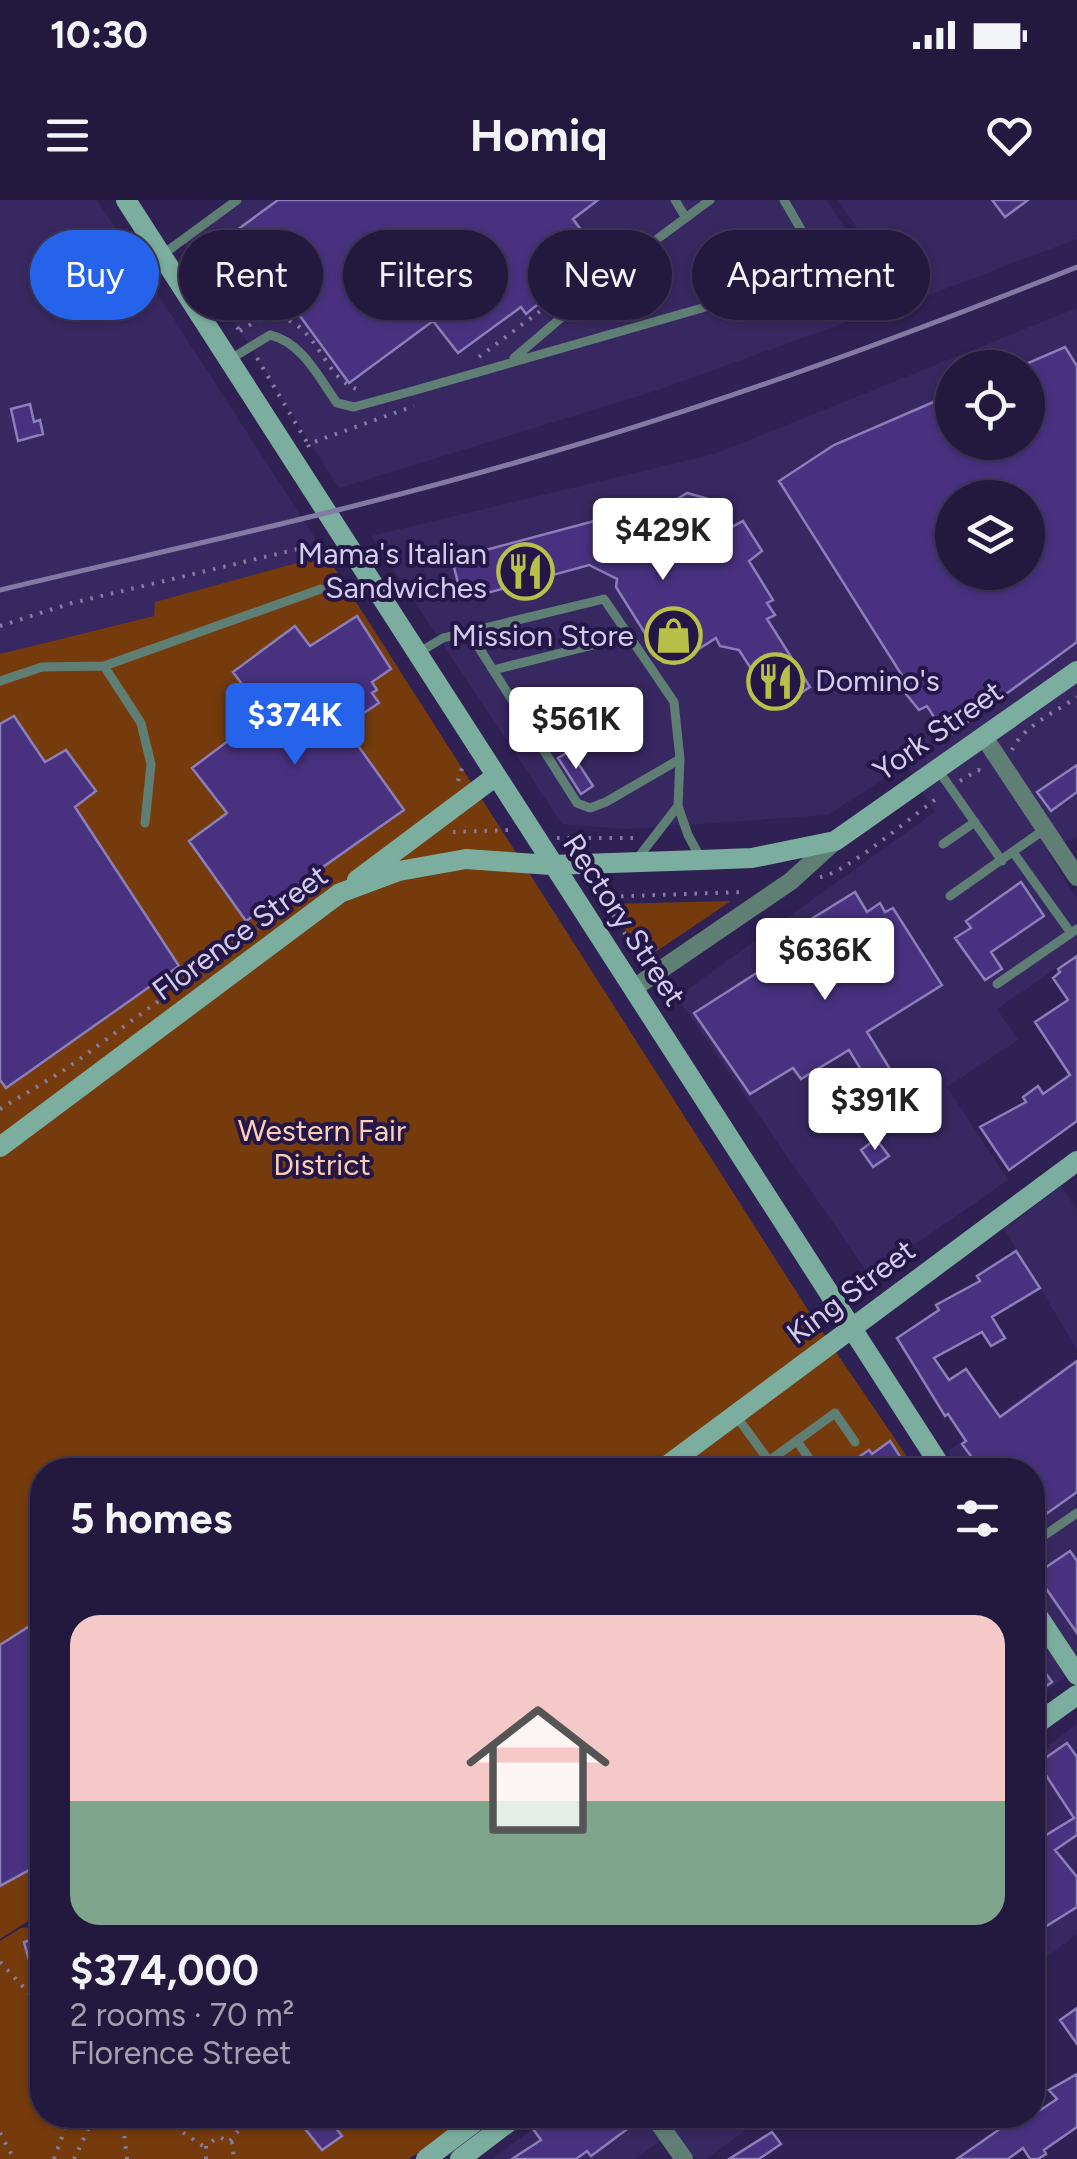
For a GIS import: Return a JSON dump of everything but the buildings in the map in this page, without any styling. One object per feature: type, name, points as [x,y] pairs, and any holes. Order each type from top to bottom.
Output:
[{"type":"street","name":"Rectory Street","points":[[126,200],[935,1458]]},
{"type":"street","name":"York Street","points":[[630,983],[791,881],[835,841],[1077,671]]},
{"type":"street","points":[[984,737],[1077,877]]},
{"type":"street","points":[[340,894],[496,776]]},
{"type":"street","name":"York Street","points":[[551,864],[752,858],[835,841]]},
{"type":"street","name":"Florence Street","points":[[0,1147],[340,894],[399,871],[466,860],[551,864]]},
{"type":"street","name":"King Street","points":[[665,1458],[735,1414],[1077,1162]]},
{"type":"street","points":[[1045,1627],[1077,1675]]},
{"type":"street","points":[[1045,1717],[1077,1694]]},
{"type":"street","points":[[426,2159],[467,2128]]},
{"type":"street","points":[[460,2159],[501,2128]]},
{"type":"street","points":[[662,2128],[684,2159]]},
{"type":"lane","points":[[162,256],[237,200]]},
{"type":"lane","points":[[675,200],[686,218]]},
{"type":"lane","points":[[508,362],[630,260],[710,200]]},
{"type":"lane","points":[[229,360],[270,335],[285,338],[296,346],[337,403],[354,407],[744,296],[814,252],[784,200]]},
{"type":"lane","points":[[0,681],[42,667],[104,666],[320,589]]},
{"type":"lane","points":[[418,653],[443,638],[604,599],[674,702],[680,759],[678,806],[701,860]]},
{"type":"lane","points":[[468,632],[576,802],[590,808],[606,802],[680,759]]},
{"type":"lane","points":[[492,670],[629,636]]},
{"type":"lane","points":[[104,666],[142,722],[151,764],[144,823]]},
{"type":"lane","points":[[937,768],[1002,860]]},
{"type":"lane","points":[[632,864],[678,806]]},
{"type":"lane","points":[[943,844],[975,822]]},
{"type":"lane","points":[[950,896],[1045,829]]},
{"type":"lane","points":[[997,984],[1074,931],[1014,852]]},
{"type":"lane","points":[[735,1414],[761,1458]]},
{"type":"lane","points":[[776,1458],[835,1414],[855,1442]]},
{"type":"lane","points":[[796,1441],[808,1458]]},
{"type":"lane","points":[[1045,1535],[1077,1512]]},
{"type":"path","points":[[240,331],[272,317],[292,322],[310,338],[346,386],[370,389]]},
{"type":"path","points":[[468,362],[528,319]]},
{"type":"path","points":[[312,457],[308,444],[422,403]]},
{"type":"path","points":[[0,626],[72,603],[319,544]]},
{"type":"path","points":[[1012,754],[1013,744],[1077,697]]},
{"type":"path","points":[[630,983],[644,965],[602,898],[743,892],[737,901]]},
{"type":"path","points":[[0,1962],[30,1995]]},
{"type":"path","points":[[54,2159],[65,2128]]},
{"type":"path","points":[[74,2159],[89,2128]]},
{"type":"path","points":[[123,2128],[127,2159]]},
{"type":"path","points":[[176,2128],[206,2148]]},
{"type":"path","points":[[230,2141],[240,2128]]},
{"type":"path","points":[[0,2133],[14,2159]]},
{"type":"path","points":[[206,2159],[206,2148],[214,2138],[230,2141]]},
{"type":"path","points":[[230,2141],[236,2152],[234,2159]]},
{"type":"shaded area","points":[[0,200],[97,200],[116,230],[30,230],[30,320],[159,320],[159,296],[326,555],[154,616],[0,654]]},
{"type":"shaded area","points":[[241,200],[826,200],[846,230],[692,230],[692,320],[852,320],[655,391],[339,488],[233,320],[323,320],[323,230],[201,230]]},
{"type":"shaded area","points":[[838,200],[1077,200],[1077,239],[930,295],[930,230],[858,230]]},
{"type":"shaded area","points":[[1077,308],[1077,836],[1048,852],[1077,899],[1077,954],[997,1009],[1018,1040],[947,1087],[1008,1180],[870,1276],[677,997],[935,812],[906,764],[828,815],[627,829],[562,824],[371,536],[714,454],[935,365],[935,460],[1045,460],[1045,350],[973,350]]},
{"type":"shaded area","points":[[1061,1186],[1077,1210],[1077,1349],[1004,1229]]},
{"type":"shaded area","points":[[1077,1358],[1077,1668],[1045,1692],[1045,1458],[951,1458],[947,1452]]},
{"type":"shaded area","points":[[1077,1724],[1077,1934],[1045,1959],[1045,1748]]},
{"type":"shaded area","points":[[534,2128],[749,2128],[706,2159],[696,2159],[661,2141],[635,2159],[492,2159]]},
{"type":"green space","name":"Western Fair District","points":[[326,555],[815,1321],[908,1458],[30,1458],[30,1924],[28,1921],[0,1939],[0,654],[154,616],[155,602]]},
{"type":"green space","points":[[731,901],[645,959],[608,904]]},
{"type":"green space","name":"Western Fair District","points":[[30,1927],[30,2128],[451,2128],[409,2159],[0,2159],[0,1941],[21,1928]]},
{"type":"railway","points":[[0,590],[397,495],[598,438],[805,370],[1077,267]]},
{"type":"place","name":"Mama's Italian Sandwiches","points":[[526,571]]},
{"type":"place","name":"Mission Store","points":[[673,636]]},
{"type":"place","name":"Domino's","points":[[776,681]]}]
